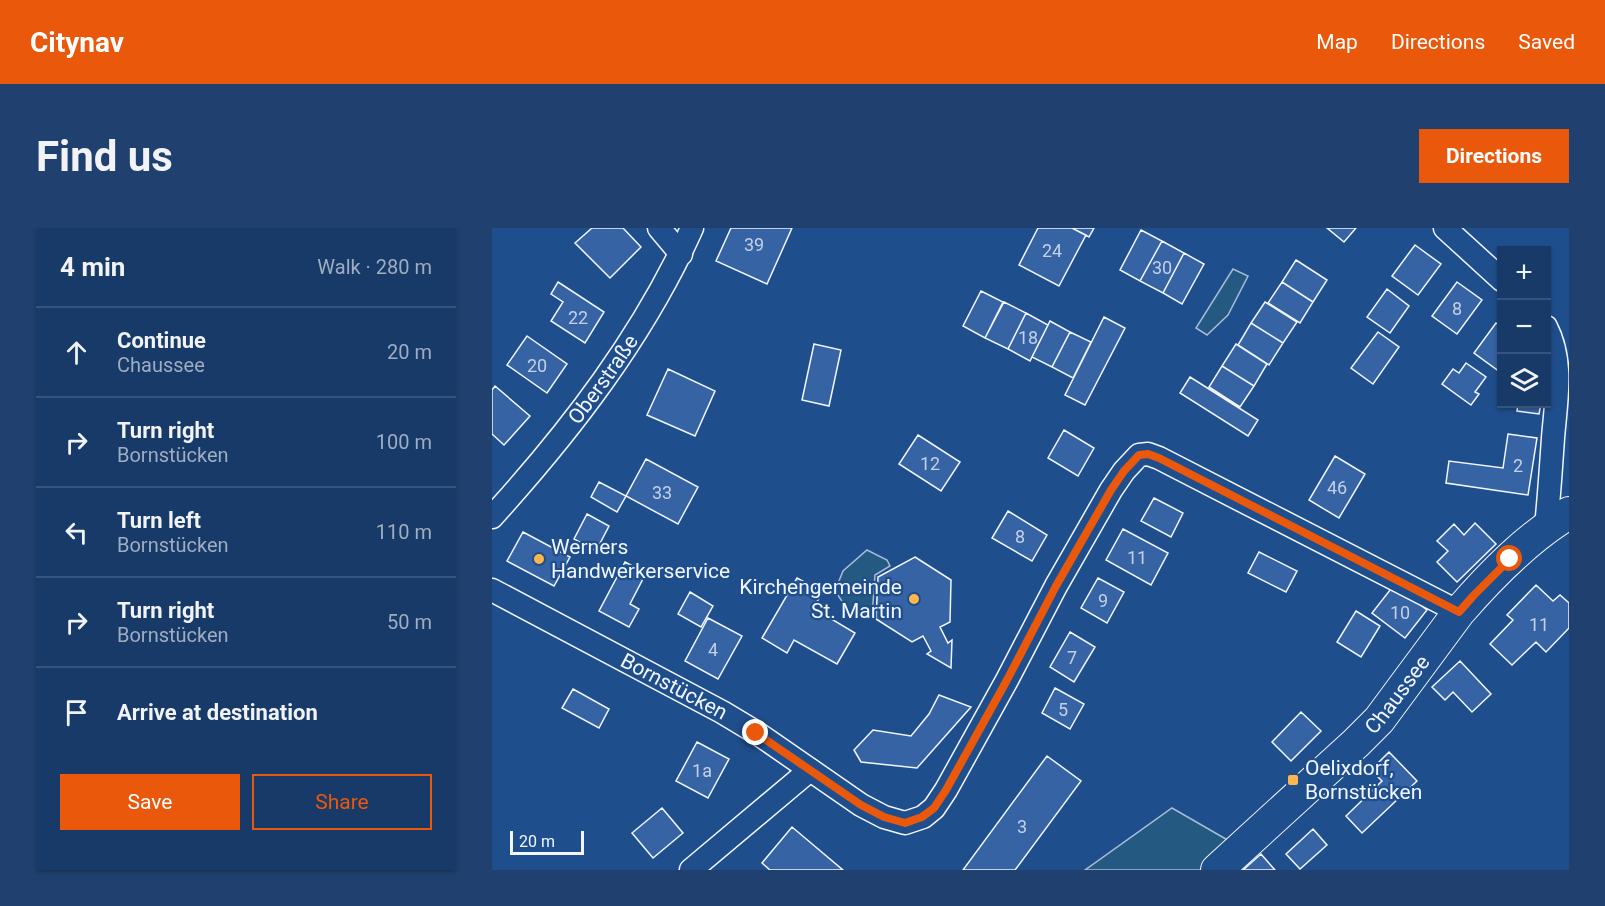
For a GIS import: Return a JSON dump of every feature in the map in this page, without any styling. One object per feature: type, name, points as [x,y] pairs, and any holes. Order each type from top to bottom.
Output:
[{"type":"street","points":[[659,228],[681,254]]},
{"type":"street","name":"Oberstraße","points":[[492,517],[587,402],[646,316],[681,254],[692,228]]},
{"type":"street","points":[[1445,228],[1497,275]]},
{"type":"street","points":[[1551,337],[1556,353],[1558,383],[1558,520]]},
{"type":"street","name":"Bornstücken","points":[[492,590],[722,712],[861,805],[884,817],[905,823],[922,817],[934,808],[946,790],[1056,586],[1111,490],[1139,455],[1148,454],[1159,458],[1459,612]]},
{"type":"street","name":"Chaussee","points":[[1217,870],[1379,720],[1474,595],[1510,559],[1558,520]]},
{"type":"street","points":[[692,870],[810,770]]},
{"type":"shaded area","points":[[1233,269],[1248,276],[1228,315],[1207,335],[1196,328]]},
{"type":"shaded area","points":[[867,550],[887,560],[890,566],[875,575],[872,617],[852,616],[835,591],[843,571]]},
{"type":"shaded area","points":[[1172,808],[1231,842],[1201,870],[1085,870]]},
{"type":"building","points":[[592,228],[623,228],[641,247],[610,278],[575,243]]},
{"type":"building","points":[[731,228],[792,228],[767,284],[716,261]]},
{"type":"building","points":[[1038,228],[1072,228],[1086,235],[1059,286],[1019,265]]},
{"type":"building","points":[[1072,228],[1094,228],[1089,237]]},
{"type":"building","points":[[1327,228],[1356,228],[1344,242]]},
{"type":"building","points":[[1141,230],[1162,241],[1140,281],[1120,270]]},
{"type":"building","points":[[1162,241],[1184,253],[1163,293],[1140,281]]},
{"type":"building","points":[[1415,245],[1441,264],[1418,295],[1392,276]]},
{"type":"building","points":[[1184,253],[1204,264],[1182,304],[1163,293]]},
{"type":"building","points":[[1296,260],[1327,280],[1313,302],[1282,282]]},
{"type":"building","points":[[558,282],[604,312],[585,343],[551,321],[563,302],[551,294]]},
{"type":"building","points":[[1282,282],[1313,302],[1300,323],[1268,303]]},
{"type":"building","points":[[1457,282],[1482,300],[1457,334],[1432,316]]},
{"type":"building","points":[[1387,289],[1409,306],[1390,333],[1367,317]]},
{"type":"building","points":[[981,291],[1003,302],[985,338],[963,326]]},
{"type":"building","points":[[1004,302],[1026,313],[1008,349],[985,338]]},
{"type":"building","points":[[1265,302],[1297,322],[1283,343],[1251,323]]},
{"type":"building","points":[[1026,313],[1048,325],[1030,361],[1008,349]]},
{"type":"building","points":[[1104,317],[1125,328],[1085,405],[1065,395]]},
{"type":"building","points":[[1050,321],[1070,332],[1052,367],[1032,357]]},
{"type":"building","points":[[1251,323],[1283,343],[1269,365],[1238,345]]},
{"type":"building","points":[[1496,323],[1497,324],[1497,370],[1474,353]]},
{"type":"building","points":[[1070,332],[1091,342],[1073,378],[1052,367]]},
{"type":"building","points":[[1378,332],[1399,347],[1373,384],[1351,368]]},
{"type":"building","points":[[527,336],[567,364],[547,393],[507,365]]},
{"type":"building","points":[[814,344],[841,350],[829,406],[802,400]]},
{"type":"building","points":[[1236,344],[1267,364],[1254,386],[1222,366]]},
{"type":"building","points":[[1466,363],[1486,377],[1475,392],[1479,394],[1471,405],[1442,384],[1453,369],[1459,373]]},
{"type":"building","points":[[1222,366],[1254,386],[1240,407],[1209,387]]},
{"type":"building","points":[[668,369],[715,391],[695,436],[647,415]]},
{"type":"building","points":[[1190,377],[1258,420],[1248,436],[1180,393]]},
{"type":"building","points":[[495,386],[530,416],[504,445],[492,434],[492,390]]},
{"type":"building","points":[[1517,408],[1540,408],[1539,414],[1517,411]]},
{"type":"building","points":[[1064,430],[1094,448],[1078,476],[1048,458]]},
{"type":"building","points":[[1508,434],[1537,438],[1528,495],[1446,483],[1449,461],[1503,468]]},
{"type":"building","points":[[918,435],[960,462],[941,491],[899,464]]},
{"type":"building","points":[[1335,456],[1365,474],[1339,518],[1309,500]]},
{"type":"building","points":[[646,459],[698,487],[678,524],[626,496]]},
{"type":"building","points":[[599,482],[626,496],[617,512],[591,497]]},
{"type":"building","points":[[1154,498],[1183,513],[1171,537],[1141,521]]},
{"type":"building","points":[[1008,511],[1047,535],[1032,561],[992,538]]},
{"type":"building","points":[[587,514],[609,526],[596,551],[574,539]]},
{"type":"building","points":[[1475,523],[1496,544],[1457,582],[1437,562],[1448,551],[1437,541],[1454,524],[1464,535]]},
{"type":"building","points":[[1123,529],[1168,553],[1151,585],[1106,560]]},
{"type":"building","name":"Werners Handwerkerservice","points":[[523,532],[570,557],[554,586],[507,561]]},
{"type":"building","points":[[1259,552],[1297,571],[1286,592],[1248,573]]},
{"type":"building","name":"Kirchengemeinde St. Martin","points":[[915,557],[951,580],[950,622],[940,627],[948,643],[952,640],[951,668],[927,654],[931,651],[923,636],[912,642],[876,619],[878,577]]},
{"type":"building","points":[[625,562],[646,573],[630,604],[639,609],[629,627],[599,611]]},
{"type":"building","points":[[797,578],[823,592],[813,608],[855,633],[837,664],[794,640],[787,653],[762,638]]},
{"type":"building","points":[[1098,578],[1124,592],[1107,623],[1081,608]]},
{"type":"building","points":[[1394,585],[1427,610],[1405,638],[1372,613]]},
{"type":"building","points":[[1536,585],[1553,601],[1560,595],[1569,603],[1569,628],[1546,652],[1536,642],[1512,665],[1490,644],[1513,620],[1507,615]]},
{"type":"building","points":[[690,592],[713,606],[701,627],[678,614]]},
{"type":"building","points":[[1356,611],[1380,626],[1361,657],[1337,642]]},
{"type":"building","points":[[708,618],[742,636],[718,679],[685,661]]},
{"type":"building","points":[[1070,632],[1095,647],[1074,682],[1050,667]]},
{"type":"building","points":[[1460,661],[1491,694],[1472,712],[1453,692],[1445,700],[1432,687]]},
{"type":"building","points":[[1055,688],[1084,704],[1070,729],[1042,713]]},
{"type":"building","points":[[573,689],[609,709],[599,728],[562,708]]},
{"type":"building","points":[[939,695],[971,707],[917,768],[861,762],[854,750],[873,730],[911,736],[929,714]]},
{"type":"building","points":[[1301,712],[1321,731],[1291,761],[1272,742]]},
{"type":"building","points":[[697,742],[729,759],[708,798],[676,781]]},
{"type":"building","points":[[1389,752],[1417,781],[1362,833],[1346,816],[1382,781],[1371,770]]},
{"type":"building","points":[[1047,756],[1081,781],[1015,870],[963,870]]},
{"type":"building","points":[[662,808],[683,833],[653,858],[632,833]]},
{"type":"building","points":[[792,827],[843,870],[770,870],[762,863]]},
{"type":"building","points":[[1313,829],[1327,845],[1300,869],[1286,854]]},
{"type":"building","points":[[1261,854],[1275,870],[1243,870]]},
{"type":"place","name":"Werners Handwerkerservice","points":[[539,559]]},
{"type":"place","name":"Kirchengemeinde St. Martin","points":[[914,599]]},
{"type":"place","name":"Oelixdorf, Bornstücken","points":[[1293,780]]},
{"type":"route","points":[[756,733],[861,805],[884,817],[905,823],[922,817],[934,808],[946,790],[1056,586],[1111,490],[1139,455],[1148,454],[1159,458],[1459,612],[1510,559]]}]
